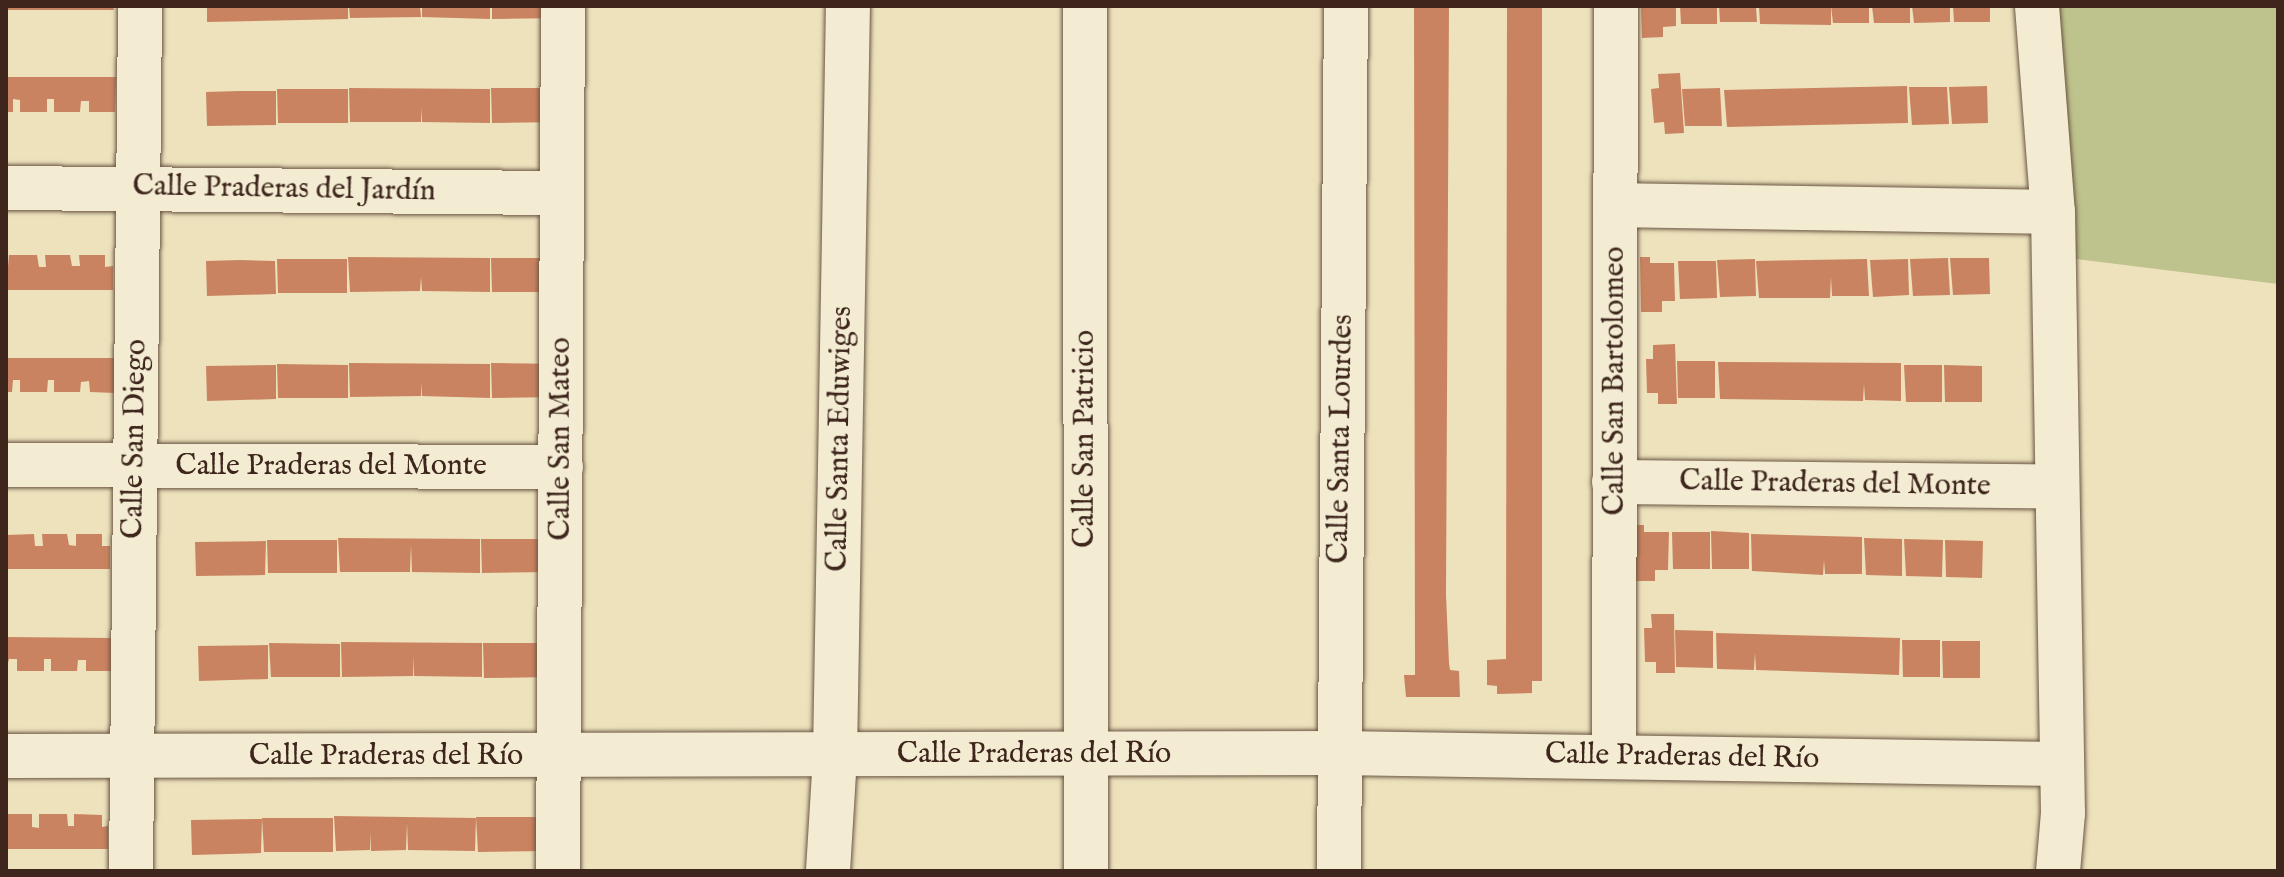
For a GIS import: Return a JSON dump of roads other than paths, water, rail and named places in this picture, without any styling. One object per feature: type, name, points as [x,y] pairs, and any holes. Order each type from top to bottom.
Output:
[{"type":"street","name":"Calle San Diego","points":[[131,871],[140,6]]},
{"type":"street","name":"Calle San Mateo","points":[[558,871],[563,6]]},
{"type":"street","name":"Calle Santa Eduwiges","points":[[828,871],[835,755],[848,6]]},
{"type":"street","name":"Calle San Patricio","points":[[1085,6],[1086,871]]},
{"type":"street","name":"Calle Santa Lourdes","points":[[1339,871],[1346,6]]},
{"type":"street","name":"Calle San Bartolomeo","points":[[1614,756],[1616,6]]},
{"type":"street","points":[[2037,6],[2053,212],[2062,764],[2058,871]]},
{"type":"street","name":"Calle Praderas del Jardín","points":[[6,188],[561,193]]},
{"type":"street","points":[[1615,205],[2053,212]]},
{"type":"street","name":"Calle Praderas del Monte","points":[[6,465],[561,467]]},
{"type":"street","name":"Calle Praderas del Monte","points":[[1614,482],[2056,487]]},
{"type":"street","name":"Calle Praderas del Río","points":[[6,756],[1338,753],[2062,764]]}]
